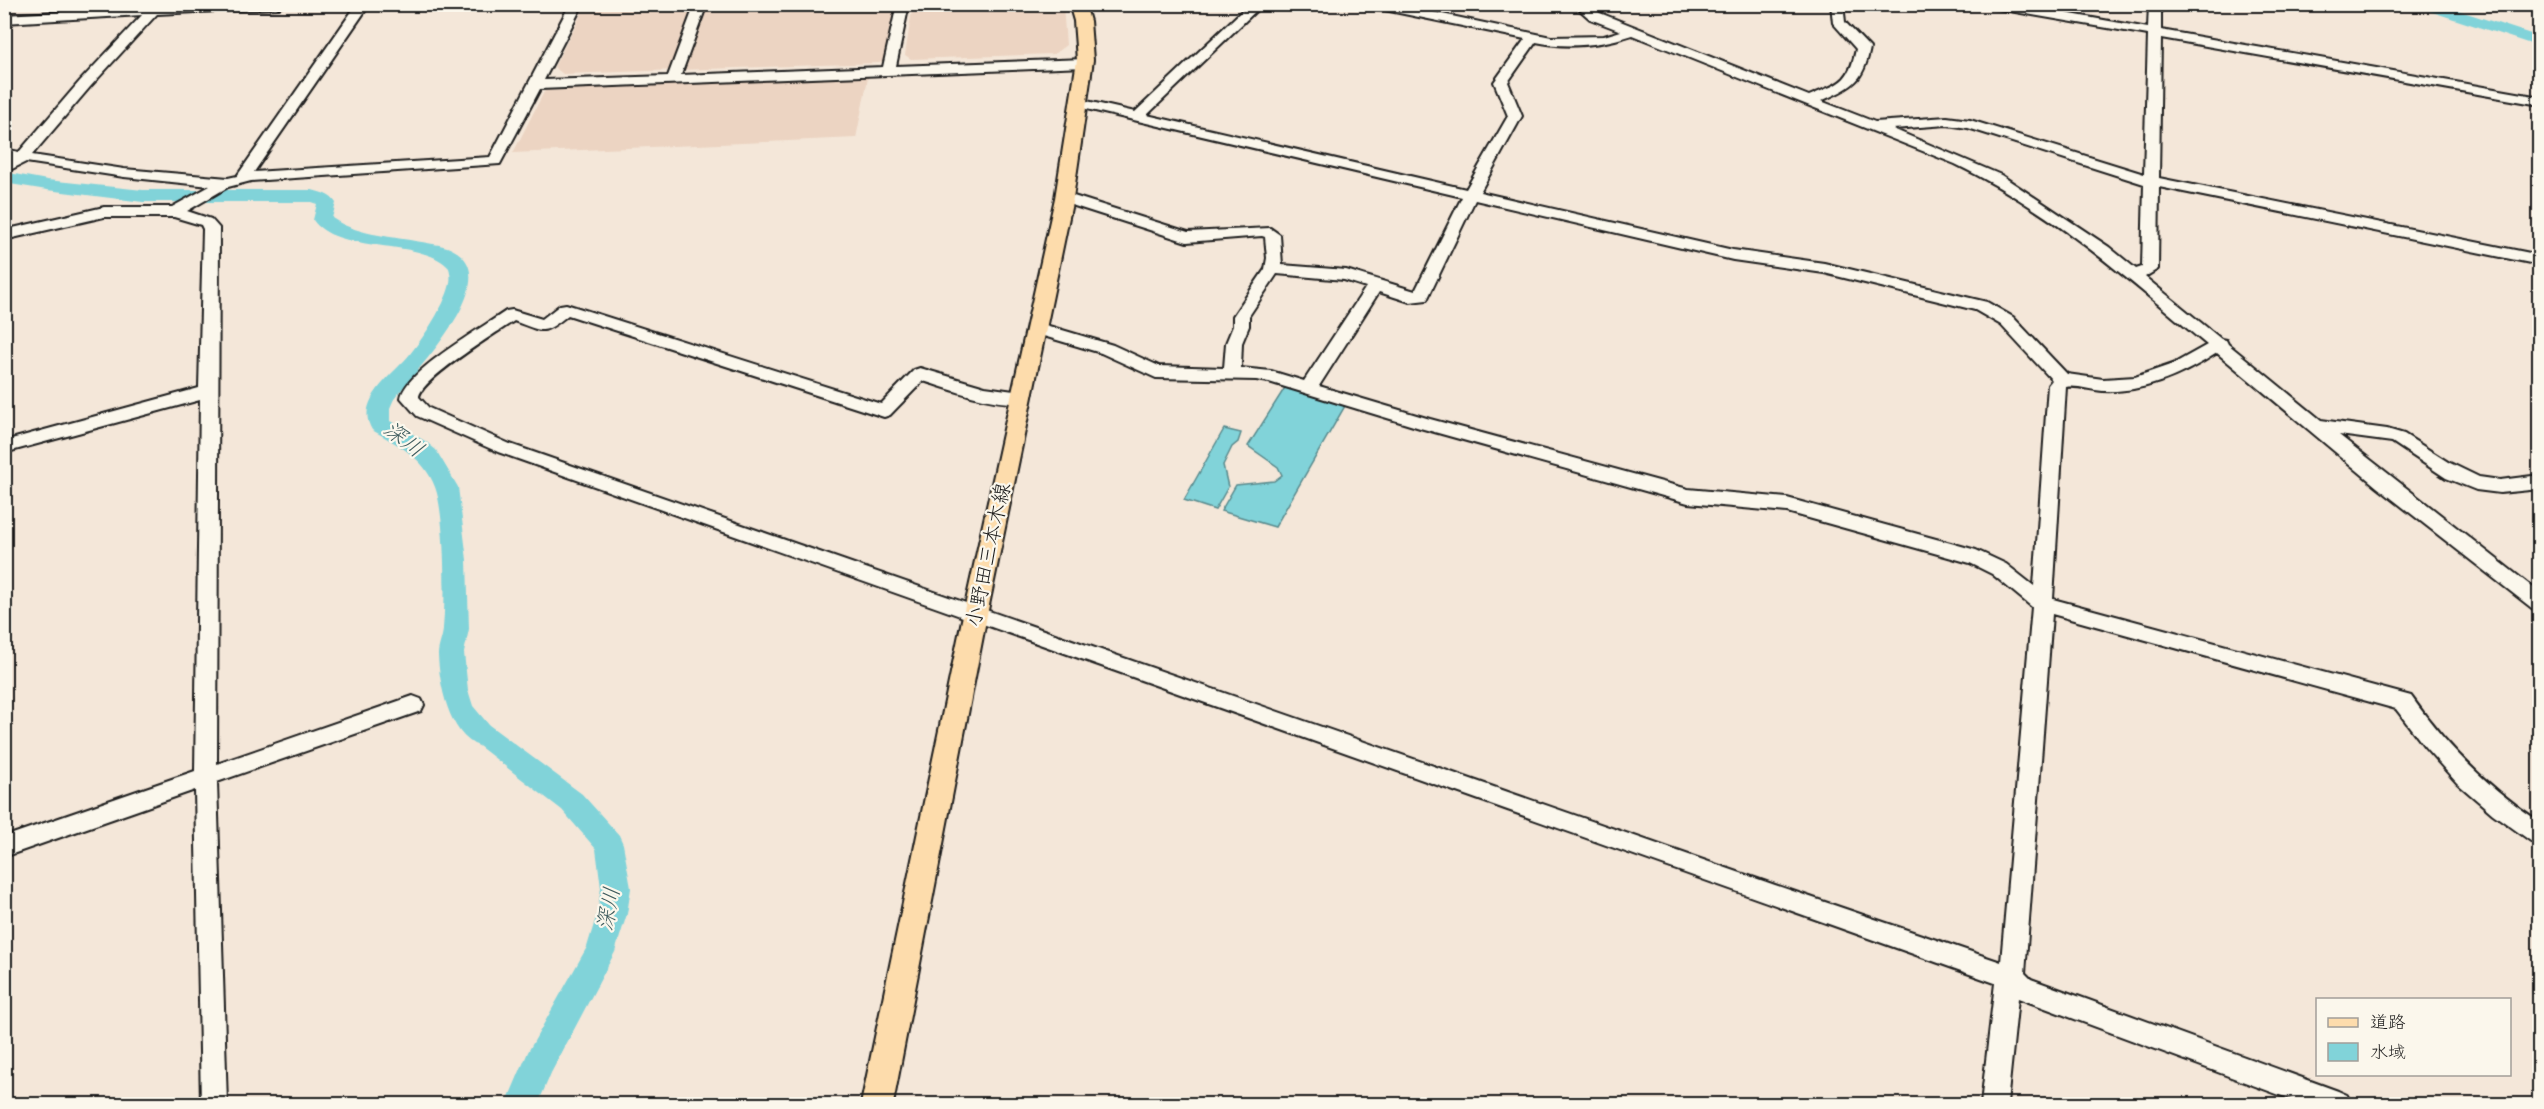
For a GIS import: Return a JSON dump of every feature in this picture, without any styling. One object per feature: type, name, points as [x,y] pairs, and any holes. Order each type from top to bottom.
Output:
[{"type":"main road","name":"小野田三本木線","points":[[878,1104],[975,615],[1064,198],[1085,63],[1082,21],[1077,4]]},
{"type":"street","points":[[4,19],[156,8],[279,4]]},
{"type":"street","points":[[175,212],[231,182],[364,4]]},
{"type":"street","points":[[12,160],[231,182],[287,173],[495,161],[577,5],[590,4]]},
{"type":"street","points":[[673,79],[701,4]]},
{"type":"street","points":[[889,70],[903,4]]},
{"type":"street","points":[[1139,116],[1257,4]]},
{"type":"street","points":[[1375,4],[1557,42],[1598,41],[1633,31]]},
{"type":"street","points":[[1579,4],[1595,16],[1960,161],[1996,178],[2103,250],[2220,344],[2384,482],[2540,604]]},
{"type":"street","points":[[1807,102],[1849,83],[1853,79],[1861,58],[1863,48],[1839,23],[1837,4]]},
{"type":"street","points":[[1992,4],[2540,101]]},
{"type":"street","points":[[2133,276],[2150,269],[2151,181],[2154,168],[2155,4]]},
{"type":"street","points":[[2532,4],[2540,7]]},
{"type":"street","points":[[12,160],[156,8]]},
{"type":"street","points":[[1273,269],[1346,275],[1410,297],[1421,296],[1471,194],[1515,116],[1501,81],[1533,37]]},
{"type":"street","points":[[533,85],[1085,63]]},
{"type":"street","points":[[1078,103],[1733,255],[1824,268],[1981,306],[1999,316],[2020,333],[2037,349],[2062,380],[2111,385],[2148,381],[2190,364],[2220,344]]},
{"type":"street","points":[[1870,126],[1947,121],[1970,124],[2151,181],[2540,260]]},
{"type":"street","points":[[1064,198],[1187,237],[1265,231],[1272,235],[1275,258],[1273,269],[1241,316],[1241,326],[1234,343],[1232,374]]},
{"type":"street","points":[[4,235],[104,212],[175,212],[206,222],[211,228],[207,392],[210,409],[210,510],[206,778],[214,1104]]},
{"type":"street","points":[[1309,387],[1376,284]]},
{"type":"street","points":[[1022,397],[984,393],[920,374],[884,411],[566,309],[544,326],[512,315],[432,369],[411,390],[410,398],[423,412],[504,448],[2012,977],[2023,988],[2338,1104]]},
{"type":"street","points":[[1036,328],[1107,349],[1156,372],[1256,374],[1309,387],[1426,424],[1688,496],[1787,505],[1958,551],[1999,569],[2041,603],[2403,702],[2417,722],[2478,790],[2502,811],[2540,835]]},
{"type":"street","points":[[1994,1104],[2007,985],[2012,977],[2037,692],[2057,385],[2062,380]]},
{"type":"street","points":[[4,447],[207,392]]},
{"type":"street","points":[[2317,426],[2398,438],[2459,477],[2474,483],[2490,486],[2540,482]]},
{"type":"street","points":[[4,847],[413,705]]},
{"type":"shaded area","points":[[716,4],[898,5],[886,60],[879,63],[563,74],[554,67],[584,9]]},
{"type":"shaded area","points":[[913,4],[1063,5],[1066,45],[1054,54],[911,59],[905,55]]},
{"type":"shaded area","points":[[869,73],[856,138],[513,153],[544,92],[554,86]]},
{"type":"water","points":[[1286,386],[1345,406],[1275,527],[1221,511],[1236,485],[1274,481],[1282,475],[1278,467],[1248,446]]},
{"type":"water","points":[[1224,429],[1241,433],[1223,465],[1228,487],[1215,510],[1184,500]]},
{"type":"waterway","points":[[2422,4],[2540,42]]},
{"type":"waterway","name":"深川","points":[[4,177],[47,185],[143,196],[312,196],[323,199],[327,203],[322,220],[331,226],[360,236],[442,252],[458,268],[461,276],[460,285],[450,310],[424,350],[382,400],[378,416],[380,425],[417,446],[428,456],[447,487],[455,560],[456,629],[451,653],[455,690],[461,711],[482,736],[483,734],[572,802],[609,844],[616,888],[612,914],[600,952],[539,1063],[522,1104]]}]
